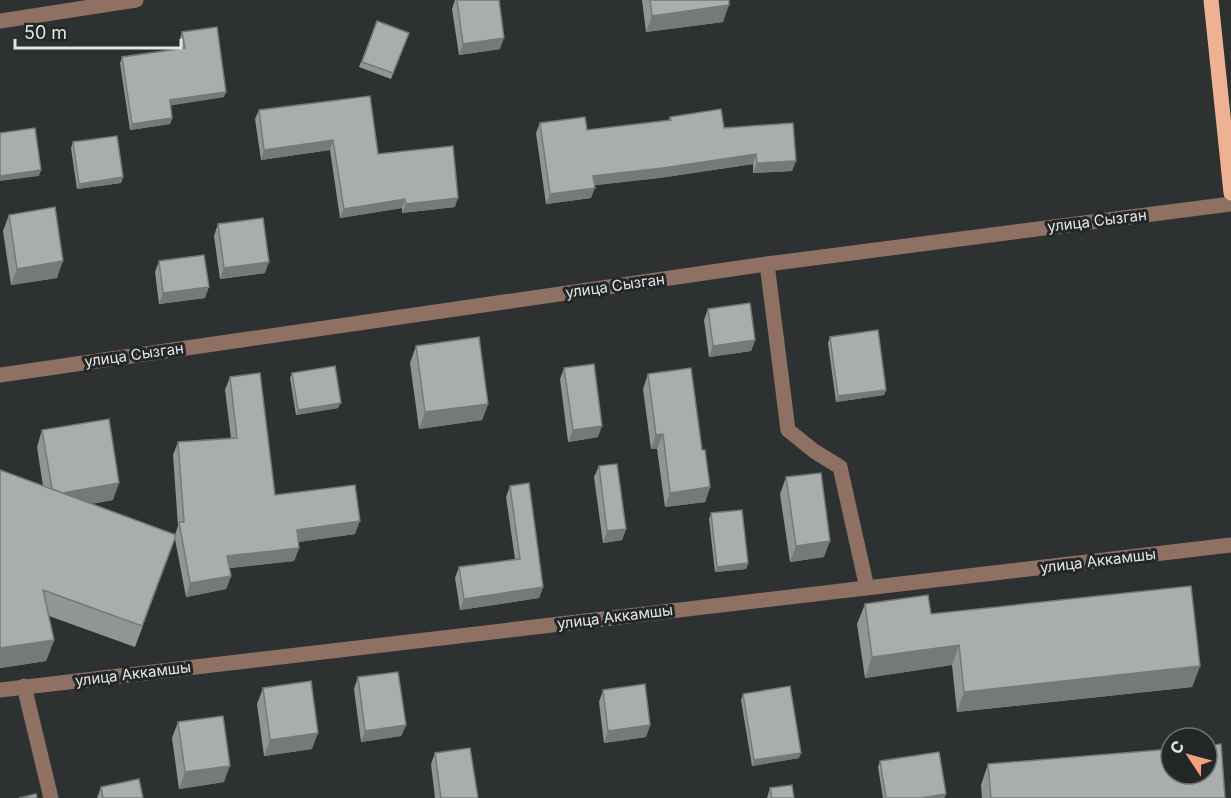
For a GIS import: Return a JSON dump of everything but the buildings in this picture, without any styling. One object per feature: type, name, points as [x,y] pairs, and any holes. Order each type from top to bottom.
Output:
[{"type":"main road","points":[[1211,0],[1231,194]]},
{"type":"street","points":[[0,21],[136,0]]},
{"type":"street","name":"улица Сызган","points":[[0,375],[767,264],[1231,204]]},
{"type":"street","points":[[767,264],[788,430],[814,451],[840,466],[867,588]]},
{"type":"street","name":"улица Аккамшы","points":[[0,690],[1231,545]]},
{"type":"street","points":[[24,687],[51,798]]}]
